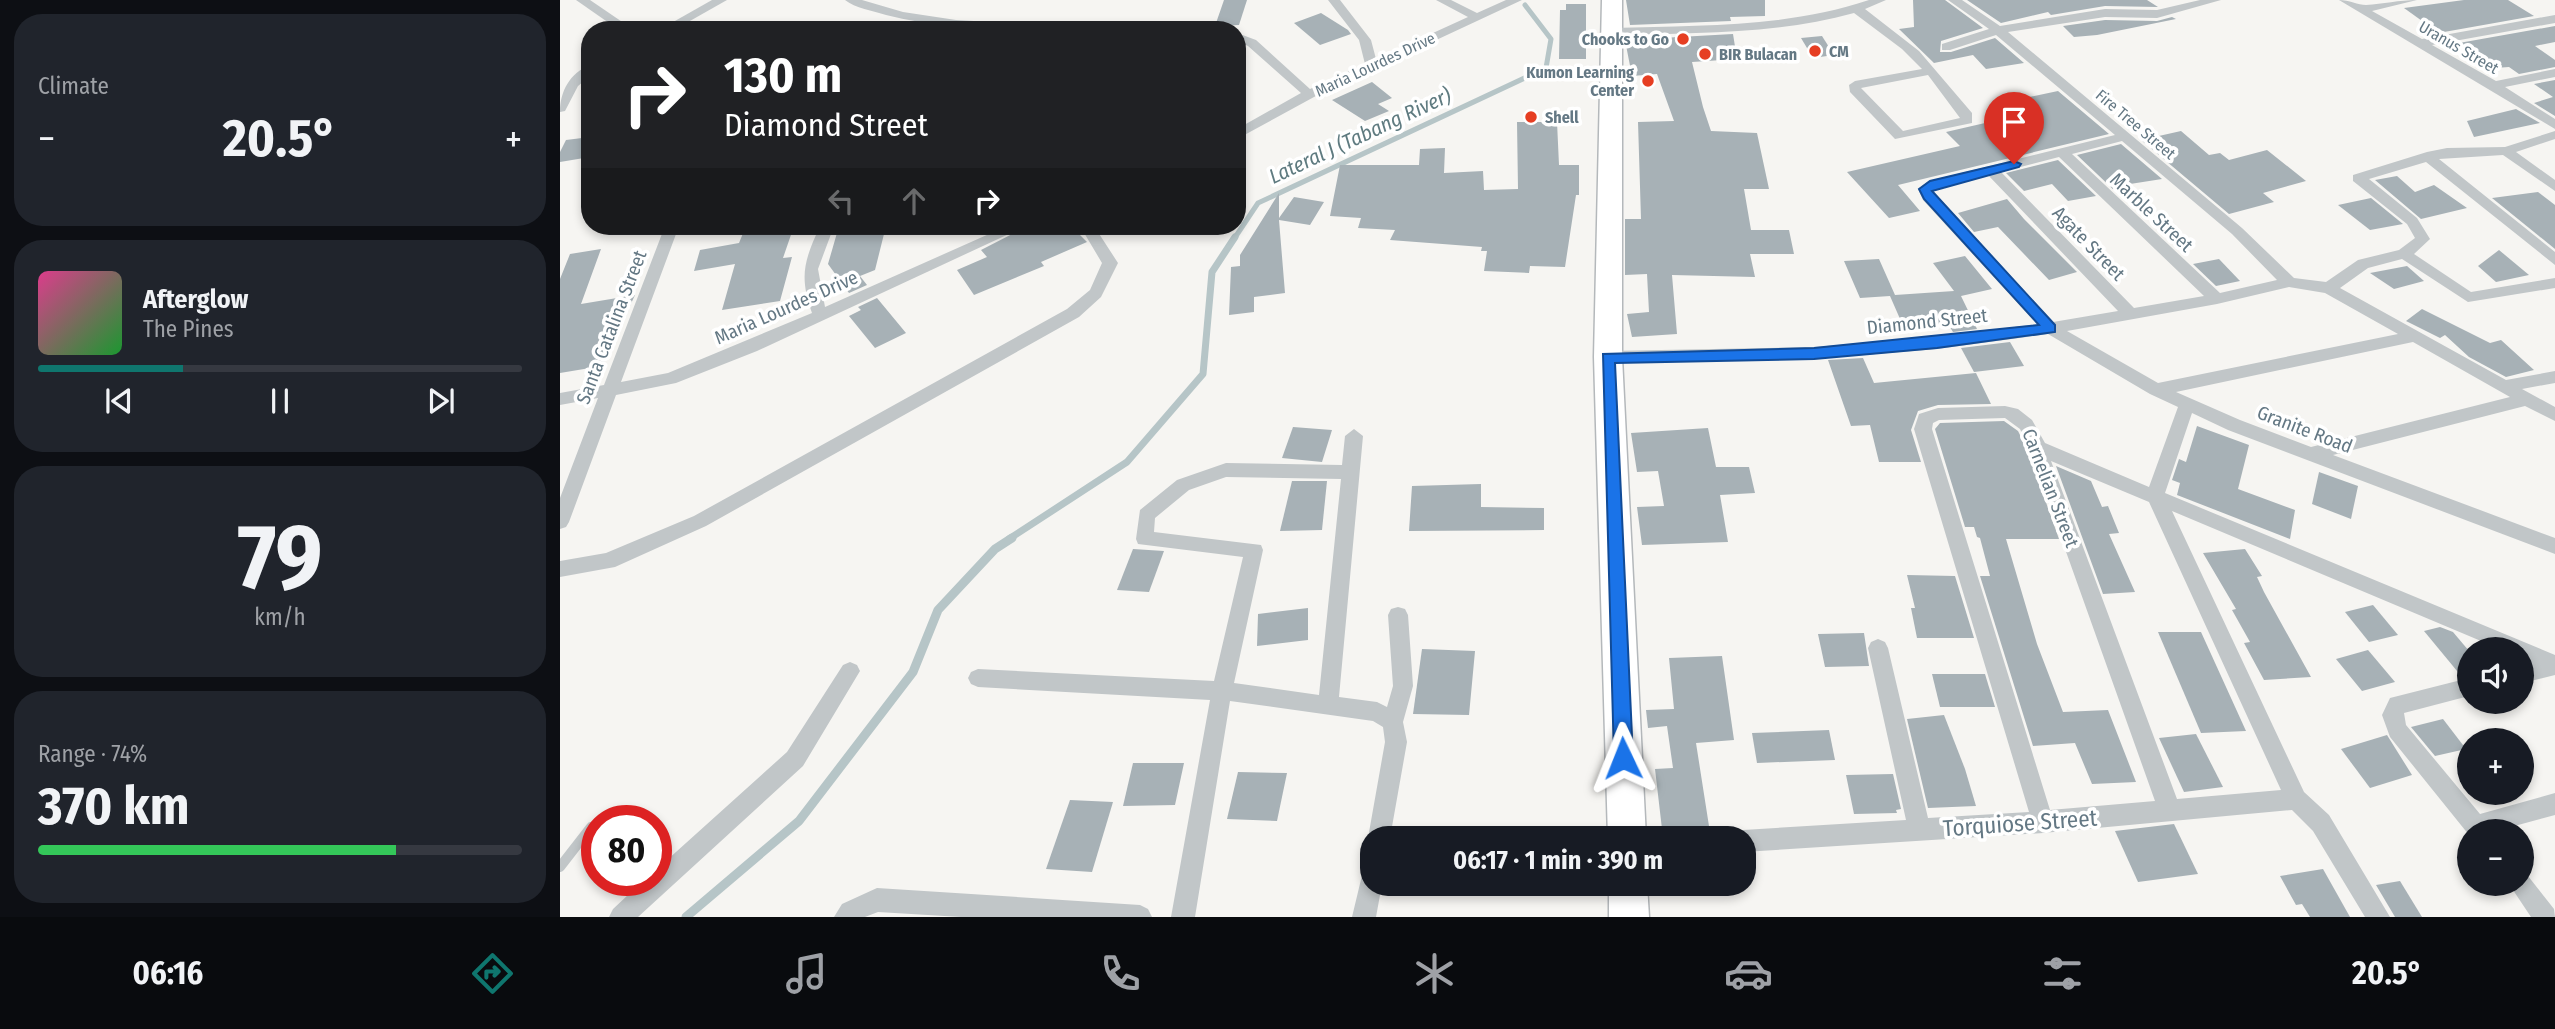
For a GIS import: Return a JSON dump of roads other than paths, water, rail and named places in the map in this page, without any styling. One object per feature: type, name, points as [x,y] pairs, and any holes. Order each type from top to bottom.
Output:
[{"type":"highway","points":[[1612,0],[1608,150],[1608,357],[1627,826]]},
{"type":"highway","points":[[1628,896],[1629,917]]},
{"type":"street","points":[[582,0],[614,21]]},
{"type":"street","points":[[682,21],[721,0]]},
{"type":"street","points":[[851,0],[885,13],[926,21]]},
{"type":"street","points":[[1334,0],[1365,40],[1371,65]]},
{"type":"street","points":[[1442,0],[1476,17]]},
{"type":"street","name":"Maria Lourdes Drive","points":[[1246,130],[1309,94],[1517,0]]},
{"type":"street","points":[[1612,32],[1791,23],[1857,9],[1881,0]]},
{"type":"street","name":"Fire Tree Street","points":[[1954,0],[1998,30],[2237,230],[2289,282]]},
{"type":"street","points":[[2124,0],[2143,14]]},
{"type":"street","points":[[1946,47],[1998,30],[2105,13],[2170,12],[2215,0]]},
{"type":"street","name":"Uranus Street","points":[[2344,0],[2494,85],[2555,125]]},
{"type":"street","points":[[2361,9],[2411,0]]},
{"type":"street","points":[[1857,9],[1912,52],[1930,71],[1967,120],[1900,136],[1855,89],[1855,85],[1930,71]]},
{"type":"street","points":[[2421,43],[2555,19]]},
{"type":"street","points":[[1246,41],[1309,94]]},
{"type":"street","points":[[2494,85],[2555,73]]},
{"type":"street","points":[[560,108],[573,84],[581,77]]},
{"type":"street","points":[[2555,135],[2506,151],[2446,152],[2427,156],[2358,178],[2412,221],[2423,239],[2404,254],[2363,264],[2329,288],[2411,337],[2555,415]]},
{"type":"street","points":[[1991,170],[2124,137]]},
{"type":"street","points":[[2506,151],[2555,187]]},
{"type":"street","name":"Marble Street","points":[[2062,152],[2217,299]]},
{"type":"street","points":[[2427,156],[2555,260]]},
{"type":"street","name":"Agate Street","points":[[1991,170],[2130,313]]},
{"type":"street","name":"Granite Road","points":[[1991,170],[1934,184],[1925,189],[1928,197],[2050,328],[2156,390],[2187,404],[2555,546]]},
{"type":"street","name":"Santa Catalina Street","points":[[560,523],[669,235]]},
{"type":"street","points":[[820,315],[810,286],[808,270],[823,235]]},
{"type":"street","name":"Maria Lourdes Drive","points":[[560,399],[670,379],[751,347],[999,235]]},
{"type":"street","points":[[560,569],[608,561],[700,521],[1073,313],[1096,293],[1110,263],[1093,235]]},
{"type":"street","points":[[2404,254],[2468,297],[2555,283]]},
{"type":"street","name":"Diamond Street","points":[[1608,357],[1814,354],[1937,343],[2050,328],[2217,299],[2289,282],[2329,288]]},
{"type":"street","points":[[2156,390],[2411,337]]},
{"type":"street","points":[[2505,386],[2555,377]]},
{"type":"street","points":[[2311,454],[2527,399]]},
{"type":"street","points":[[2187,404],[2155,495],[2297,799],[2328,833],[2378,917]]},
{"type":"street","name":"Carnelian Street","points":[[2043,822],[1923,429],[1925,419],[1938,414],[2015,413],[2024,420],[2038,448],[2170,811]]},
{"type":"street","points":[[1328,705],[1348,472],[1354,436]]},
{"type":"street","points":[[2038,448],[2490,637]]},
{"type":"street","points":[[1183,917],[1222,691],[1254,550],[1145,540],[1146,515],[1184,485],[1226,470],[1348,472]]},
{"type":"street","points":[[1381,826],[1396,742],[1393,722],[1403,686],[1398,615]]},
{"type":"street","points":[[1878,648],[1919,829]]},
{"type":"street","points":[[2534,656],[2555,665]]},
{"type":"street","points":[[2534,671],[2555,665]]},
{"type":"street","points":[[621,917],[795,759],[850,671]]},
{"type":"street","points":[[978,678],[1222,691],[1377,712],[1393,722]]},
{"type":"street","points":[[2457,690],[2397,705],[2392,715],[2397,730],[2470,819]]},
{"type":"street","name":"Torquiose Street","points":[[1756,840],[2043,822],[2297,799]]},
{"type":"street","points":[[2509,819],[2555,804]]},
{"type":"street","points":[[1364,917],[1368,896]]},
{"type":"street","points":[[2529,896],[2546,917]]},
{"type":"street","points":[[846,917],[850,912],[877,900],[1140,917]]},
{"type":"lane","points":[[560,867],[581,840]]},
{"type":"waterway","name":"Lateral J (Tabang River)","points":[[1246,221],[1258,203],[1546,68],[1551,39],[1525,5]]},
{"type":"waterway","name":"Lateral J (Tabang River)","points":[[1234,239],[1237,235]]},
{"type":"waterway","name":"Lateral J (Tabang River)","points":[[1009,539],[1127,462],[1203,374],[1212,272],[1235,237]]},
{"type":"waterway","name":"Lateral J (Tabang River)","points":[[686,917],[799,821],[913,672],[938,610],[995,549],[1012,538]]},
{"type":"place","name":"Chooks to Go","points":[[1683,39]]},
{"type":"place","name":"CM","points":[[1815,51]]},
{"type":"place","name":"BIR Bulacan","points":[[1705,54]]},
{"type":"place","name":"Kumon Learning Center","points":[[1648,81]]},
{"type":"place","name":"Shell","points":[[1531,117]]}]
